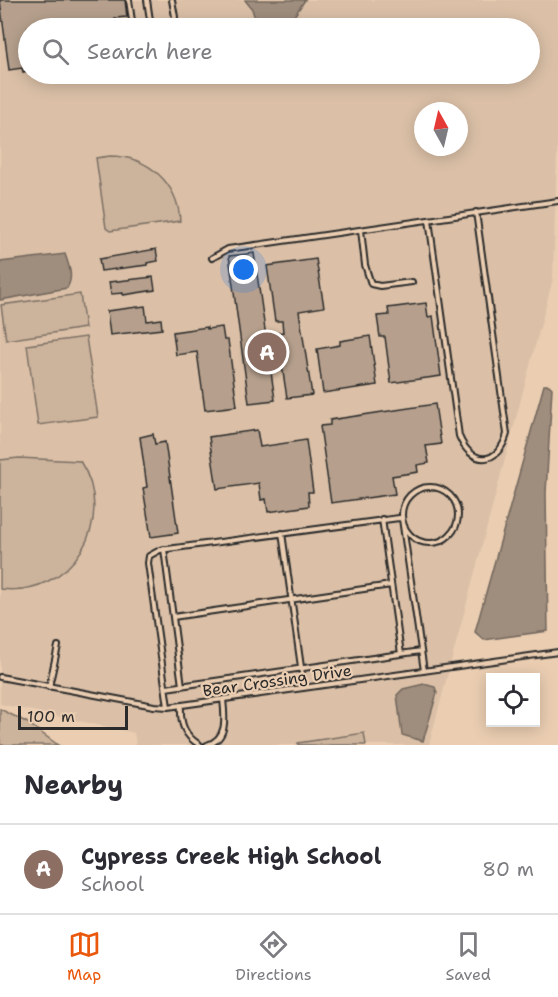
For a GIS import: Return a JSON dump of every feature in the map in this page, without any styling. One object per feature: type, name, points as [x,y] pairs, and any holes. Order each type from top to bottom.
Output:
[{"type":"lane","points":[[129,0],[132,18]]},
{"type":"lane","points":[[147,0],[150,18]]},
{"type":"lane","points":[[172,0],[175,18]]},
{"type":"lane","points":[[212,258],[228,249],[558,201]]},
{"type":"lane","points":[[429,220],[459,436],[464,447],[473,456],[485,458],[497,455],[504,446],[507,434],[476,212]]},
{"type":"lane","points":[[361,230],[365,265],[371,284],[380,286],[411,282]]},
{"type":"lane","points":[[168,707],[148,560],[152,553],[164,549],[395,517],[402,519],[409,534],[415,539],[424,543],[434,543],[451,534],[459,517],[454,499],[439,487],[422,487],[415,490],[404,503],[402,519],[424,671]]},
{"type":"lane","points":[[382,519],[401,654]]},
{"type":"lane","points":[[282,533],[304,688]]},
{"type":"lane","points":[[164,549],[182,686]]},
{"type":"lane","points":[[173,617],[391,585]]},
{"type":"lane","points":[[49,687],[58,646]]},
{"type":"lane","points":[[166,688],[421,651]]},
{"type":"lane","name":"Bear Crossing Drive","points":[[0,677],[168,707],[558,652]]},
{"type":"lane","points":[[207,745],[217,742],[222,735],[223,699]]},
{"type":"lane","points":[[182,705],[182,723],[185,733],[192,741],[200,745]]},
{"type":"shaded area","points":[[0,0],[558,0],[558,123],[553,279],[429,745],[136,745],[134,733],[0,704]]},
{"type":"shaded area","points":[[245,0],[305,0],[293,18],[255,18],[252,9]]},
{"type":"shaded area","points":[[110,156],[137,161],[158,174],[174,195],[180,221],[110,231],[106,228],[96,158]]},
{"type":"shaded area","points":[[65,254],[70,276],[67,288],[0,300],[0,262]]},
{"type":"shaded area","points":[[80,294],[85,328],[6,340],[1,305]]},
{"type":"shaded area","points":[[86,337],[98,417],[38,425],[27,345]]},
{"type":"shaded area","points":[[544,385],[552,388],[546,493],[548,631],[484,640],[475,632]]},
{"type":"shaded area","points":[[19,458],[80,461],[91,484],[94,508],[91,530],[81,551],[67,568],[48,581],[25,589],[0,589],[0,460]]},
{"type":"shaded area","points":[[424,684],[435,687],[437,693],[423,741],[402,735],[397,695],[403,689]]},
{"type":"shaded area","points":[[0,709],[26,722],[58,745],[0,745]]},
{"type":"shaded area","points":[[364,733],[366,745],[298,745],[298,743]]},
{"type":"building","points":[[0,0],[125,0],[127,17],[18,18],[18,69],[9,70]]},
{"type":"building","points":[[156,249],[158,261],[147,263],[147,265],[101,271],[99,259]]},
{"type":"building","points":[[254,253],[275,400],[249,403],[229,256]]},
{"type":"building","points":[[316,259],[324,307],[299,311],[312,395],[287,398],[277,333],[283,332],[282,321],[275,321],[267,266]]},
{"type":"building","points":[[153,277],[155,290],[123,295],[123,293],[111,294],[109,282]]},
{"type":"building","points":[[426,303],[428,317],[433,316],[441,376],[391,383],[385,337],[380,337],[377,316],[389,315],[388,308]]},
{"type":"building","points":[[145,306],[147,321],[161,319],[162,329],[110,335],[107,311]]},
{"type":"building","points":[[207,327],[207,329],[222,327],[224,340],[228,340],[237,406],[205,410],[197,352],[176,355],[173,332]]},
{"type":"building","points":[[370,336],[377,385],[323,393],[317,349],[340,345],[340,341]]},
{"type":"building","points":[[435,404],[441,444],[426,446],[429,463],[417,465],[418,472],[392,476],[395,494],[331,503],[320,426],[330,425],[330,420]]},
{"type":"building","points":[[257,430],[260,447],[306,440],[313,492],[308,492],[309,506],[268,512],[266,499],[261,500],[259,483],[217,489],[209,437]]},
{"type":"building","points":[[153,434],[155,444],[165,442],[178,533],[151,537],[143,488],[147,487],[140,437]]},
{"type":"place","name":"Cypress Creek High School","points":[[267,352]]}]
